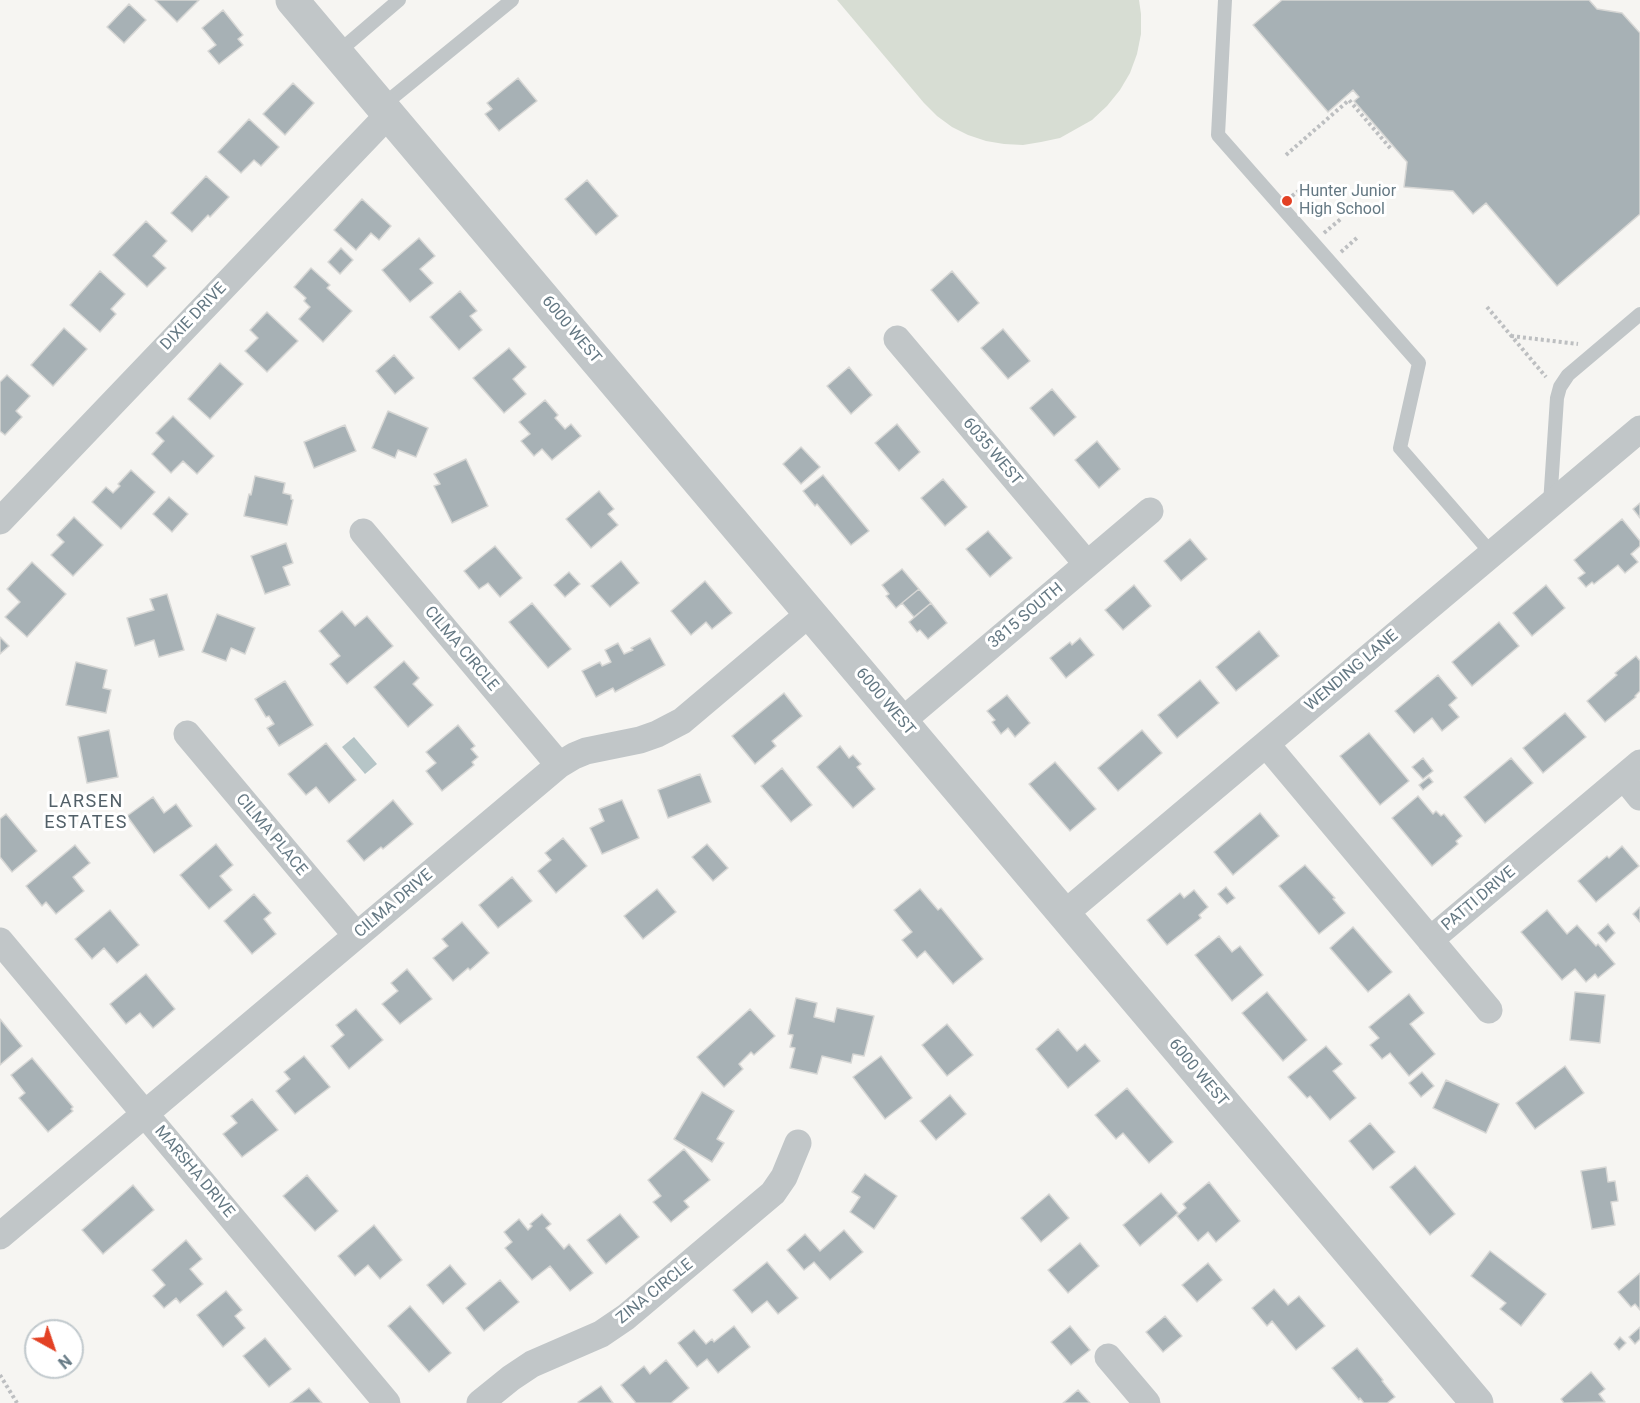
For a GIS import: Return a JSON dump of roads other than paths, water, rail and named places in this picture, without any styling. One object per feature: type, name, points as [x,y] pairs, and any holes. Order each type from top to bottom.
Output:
[{"type":"street","name":"6000 WEST","points":[[292,0],[1477,1403]]},
{"type":"street","name":"DIXIE DRIVE","points":[[0,521],[385,110]]},
{"type":"street","name":"6035 WEST","points":[[897,339],[1087,564]]},
{"type":"street","name":"WENDING LANE","points":[[1064,914],[1640,429]]},
{"type":"street","name":"3815 SOUTH","points":[[902,721],[1150,511]]},
{"type":"street","name":"CILMA CIRCLE","points":[[363,532],[559,765]]},
{"type":"street","name":"CILMA DRIVE","points":[[0,1236],[559,765],[586,752],[657,734],[682,721],[810,613]]},
{"type":"street","name":"CILMA PLACE","points":[[187,734],[356,935]]},
{"type":"street","name":"PATTI DRIVE","points":[[1266,744],[1430,940],[1634,779]]},
{"type":"street","points":[[1430,940],[1489,1010]]},
{"type":"street","name":"MARSHA DRIVE","points":[[0,941],[387,1403]]},
{"type":"street","name":"ZINA CIRCLE","points":[[480,1403],[532,1364],[601,1334],[626,1317],[773,1193],[784,1177],[798,1143]]},
{"type":"street","points":[[1108,1357],[1147,1403]]},
{"type":"lane","points":[[337,53],[399,0]]},
{"type":"lane","points":[[385,110],[512,0]]},
{"type":"lane","points":[[1225,0],[1218,135],[1419,363],[1400,448],[1492,554]]},
{"type":"lane","points":[[1550,505],[1557,398],[1560,387],[1568,375],[1640,314]]},
{"type":"place","name":"Hunter Junior High School","points":[[1287,201]]},
{"type":"district","name":"LARSEN ESTATES","points":[[86,812]]}]
